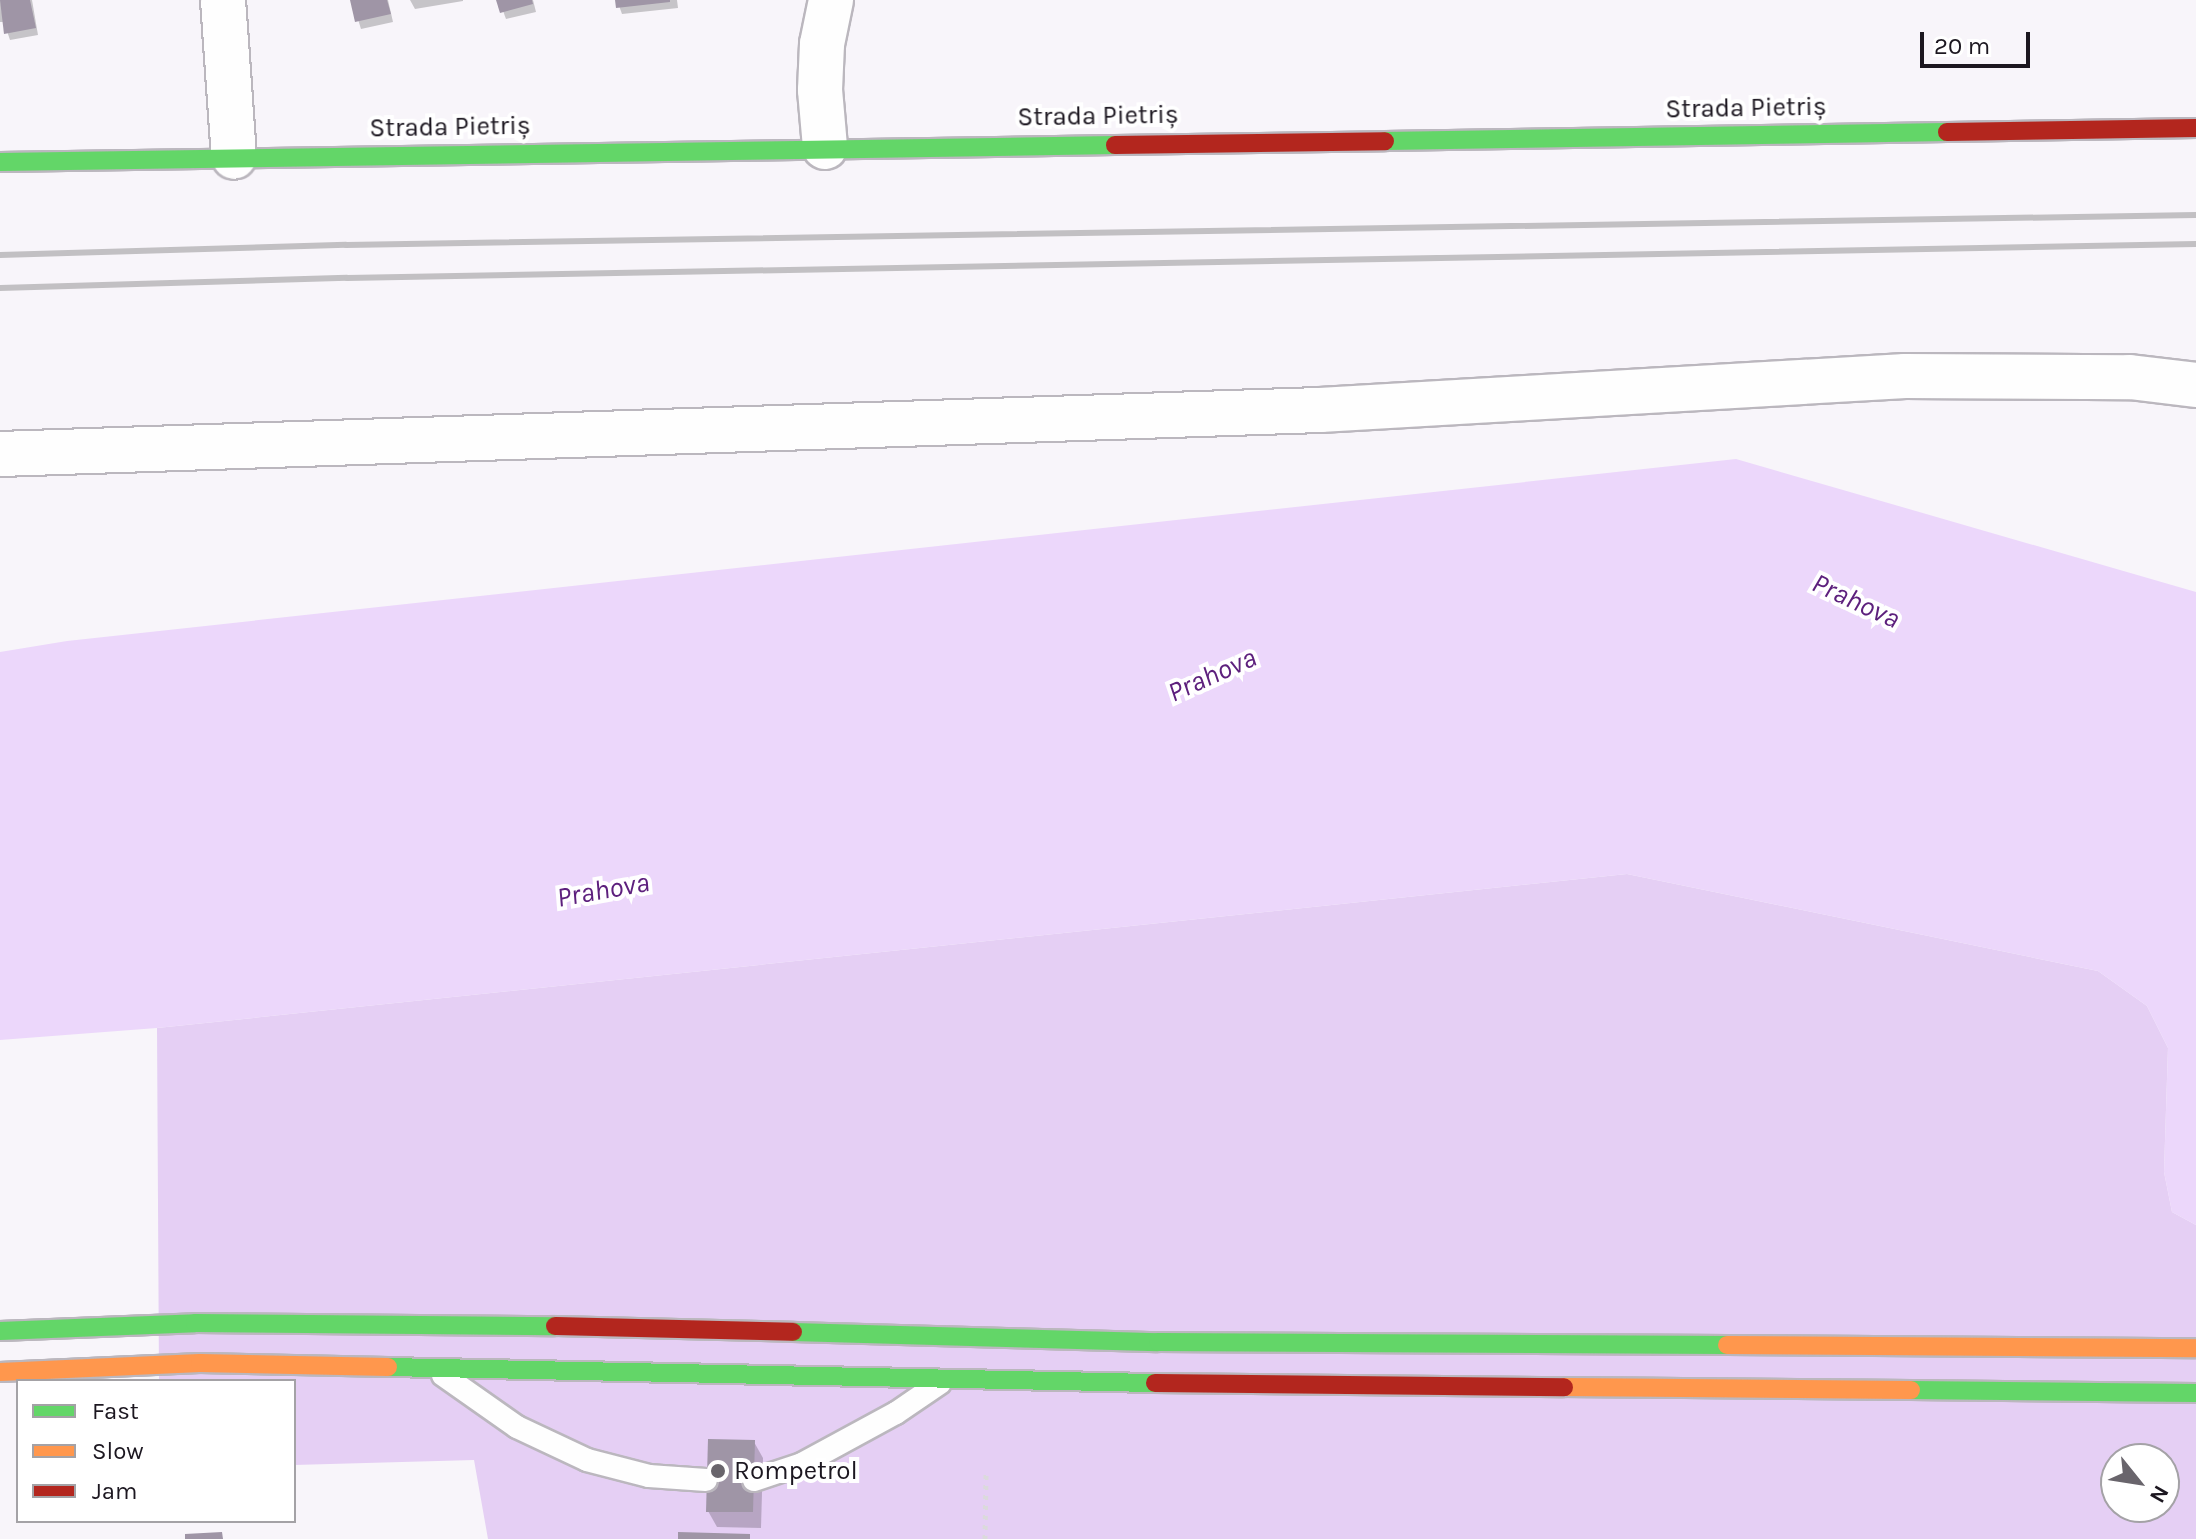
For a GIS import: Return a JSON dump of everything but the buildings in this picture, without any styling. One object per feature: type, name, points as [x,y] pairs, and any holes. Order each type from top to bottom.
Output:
[{"type":"main road","name":"Strada Pietriș","points":[[0,162],[2196,128]]},
{"type":"main road","points":[[0,1331],[195,1323],[429,1323],[1158,1342],[2196,1348]]},
{"type":"main road","points":[[0,1372],[200,1363],[946,1379],[2196,1393]]},
{"type":"street","points":[[223,0],[234,157]]},
{"type":"street","points":[[825,147],[820,90],[822,44],[831,0]]},
{"type":"street","points":[[0,454],[1320,410],[1905,376],[2130,377],[2196,385]]},
{"type":"lane","points":[[436,1369],[517,1427],[587,1460],[649,1476],[706,1480]]},
{"type":"lane","points":[[754,1480],[802,1464],[896,1413],[946,1379]]},
{"type":"path","points":[[985,1539],[986,1474]]},
{"type":"shaded area","points":[[1627,874],[2098,971],[2147,1006],[2168,1048],[2164,1172],[2172,1212],[2196,1225],[2196,1539],[488,1539],[474,1460],[296,1465],[296,1379],[159,1379],[157,1028]]},
{"type":"water","name":"Prahova","points":[[1736,459],[2196,592],[2196,1225],[2172,1212],[2164,1172],[2168,1048],[2147,1006],[2098,971],[1627,874],[157,1028],[0,1040],[0,652],[67,641]]},
{"type":"railway","points":[[0,255],[346,245],[2196,215]]},
{"type":"railway","points":[[0,288],[347,278],[2196,244]]},
{"type":"traffic: fast","points":[[1385,141],[1947,132]]},
{"type":"traffic: fast","points":[[0,162],[1115,145]]},
{"type":"traffic: fast","points":[[0,1331],[195,1323],[555,1326]]},
{"type":"traffic: fast","points":[[793,1332],[1158,1342],[1727,1345]]},
{"type":"traffic: fast","points":[[388,1367],[1155,1383]]},
{"type":"traffic: fast","points":[[1911,1390],[2196,1393]]},
{"type":"traffic: slow","points":[[1727,1345],[2196,1348]]},
{"type":"traffic: slow","points":[[0,1372],[200,1363],[388,1367]]},
{"type":"traffic: slow","points":[[1564,1387],[1911,1390]]},
{"type":"traffic: jam","points":[[1947,132],[2196,128]]},
{"type":"traffic: jam","points":[[1115,145],[1385,141]]},
{"type":"traffic: jam","points":[[555,1326],[793,1332]]},
{"type":"traffic: jam","points":[[1155,1383],[1564,1387]]},
{"type":"place","name":"Rompetrol","points":[[718,1471]]}]
